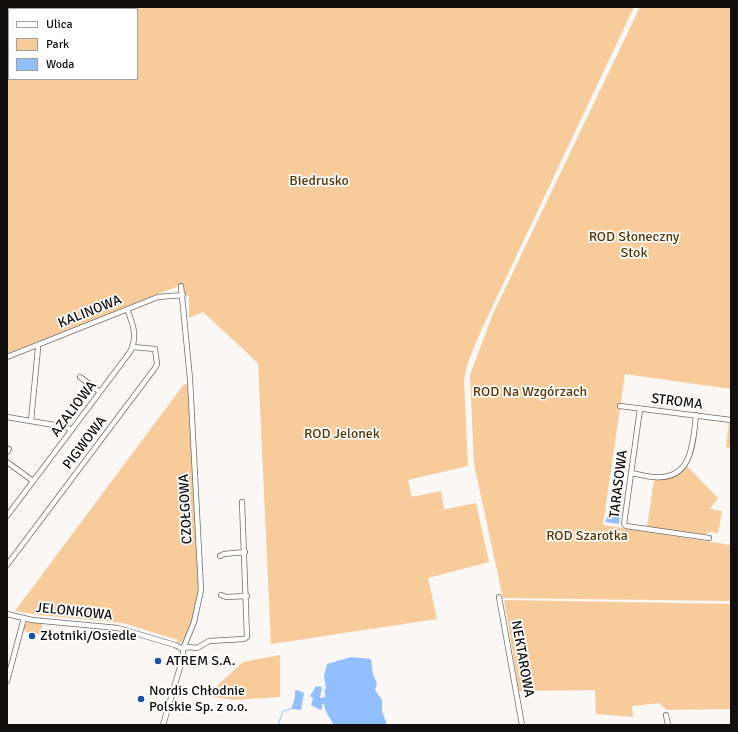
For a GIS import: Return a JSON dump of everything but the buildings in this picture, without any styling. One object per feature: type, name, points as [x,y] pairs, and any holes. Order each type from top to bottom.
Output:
[{"type":"street","name":"CZOŁGOWA","points":[[163,725],[183,657],[183,649],[194,622],[201,590],[190,379],[181,286]]},
{"type":"street","name":"KALINOWA","points":[[7,357],[158,297],[183,295]]},
{"type":"street","points":[[127,309],[135,331],[133,347]]},
{"type":"street","points":[[31,421],[37,345]]},
{"type":"street","name":"AZALIOWA","points":[[7,516],[133,347]]},
{"type":"street","name":"PIGWOWA","points":[[7,565],[155,368],[157,364],[155,349],[133,347]]},
{"type":"street","points":[[80,377],[100,392]]},
{"type":"street","name":"STROMA","points":[[620,406],[731,420]]},
{"type":"street","name":"TARASOWA","points":[[640,409],[624,522],[626,526],[709,538]]},
{"type":"street","points":[[631,473],[662,477],[681,469],[691,453],[696,415]]},
{"type":"street","points":[[7,417],[66,427],[71,430]]},
{"type":"street","points":[[7,462],[33,481]]},
{"type":"street","points":[[183,649],[188,647],[198,648],[209,641],[246,639],[248,635],[242,502]]},
{"type":"street","points":[[220,556],[224,554],[244,552]]},
{"type":"street","points":[[221,595],[226,597],[247,596]]},
{"type":"street","name":"NEKTAROWA","points":[[499,597],[522,725]]},
{"type":"street","name":"JELONKOWA","points":[[7,614],[24,618],[118,628],[175,644],[183,649]]},
{"type":"street","points":[[7,681],[24,618]]},
{"type":"street","points":[[666,715],[668,725]]},
{"type":"green space","name":"Biedrusko","points":[[7,7],[634,7],[479,335],[467,365],[464,381],[468,466],[408,480],[412,497],[441,491],[444,509],[426,513],[476,503],[489,562],[428,578],[437,619],[271,644],[258,363],[203,312],[189,318],[189,297],[178,286],[7,354]]},
{"type":"green space","points":[[640,7],[731,7],[731,389],[625,374],[603,525],[731,545],[731,601],[503,598],[474,464],[470,375],[492,316]]},
{"type":"green space","points":[[184,384],[188,385],[199,589],[196,610],[190,630],[184,642],[177,643],[178,640],[123,623],[39,615],[15,611]]},
{"type":"green space","points":[[729,422],[731,422],[731,448],[726,447]]},
{"type":"green space","points":[[687,466],[718,498],[710,509],[722,511],[718,533],[709,532],[704,536],[647,527],[654,480],[672,476]]},
{"type":"green space","points":[[504,600],[731,604],[731,709],[667,710],[659,703],[632,706],[633,717],[596,714],[595,690],[519,691]]},
{"type":"green space","points":[[28,622],[42,624],[42,632],[39,634],[26,632],[23,629],[24,625]]},
{"type":"green space","points":[[280,655],[280,697],[234,700],[206,696],[243,662]]},
{"type":"water","points":[[609,513],[620,514],[619,524],[605,522]]},
{"type":"water","points":[[351,657],[371,659],[373,674],[377,684],[375,690],[382,700],[382,711],[387,725],[334,725],[324,704],[322,704],[322,709],[320,710],[311,705],[313,698],[310,696],[316,686],[322,687],[320,698],[325,697],[325,691],[323,690],[326,689],[324,676],[327,664]]},
{"type":"water","points":[[297,690],[304,693],[301,710],[291,709],[295,698],[295,691]]},
{"type":"waterway","points":[[278,725],[283,711],[291,709]]},
{"type":"place","name":"Złotniki/Osiedle","points":[[32,636]]},
{"type":"place","name":"ATREM S.A.","points":[[158,661]]},
{"type":"place","name":"Nordis Chłodnie Polskie Sp. z o.o.","points":[[141,699]]},
{"type":"park label","name":"ROD Słoneczny Stok","points":[[634,246]]},
{"type":"park label","name":"ROD Na Wzgórzach","points":[[530,392]]},
{"type":"park label","name":"ROD Jelonek","points":[[342,434]]},
{"type":"park label","name":"ROD Szarotka","points":[[587,536]]}]
